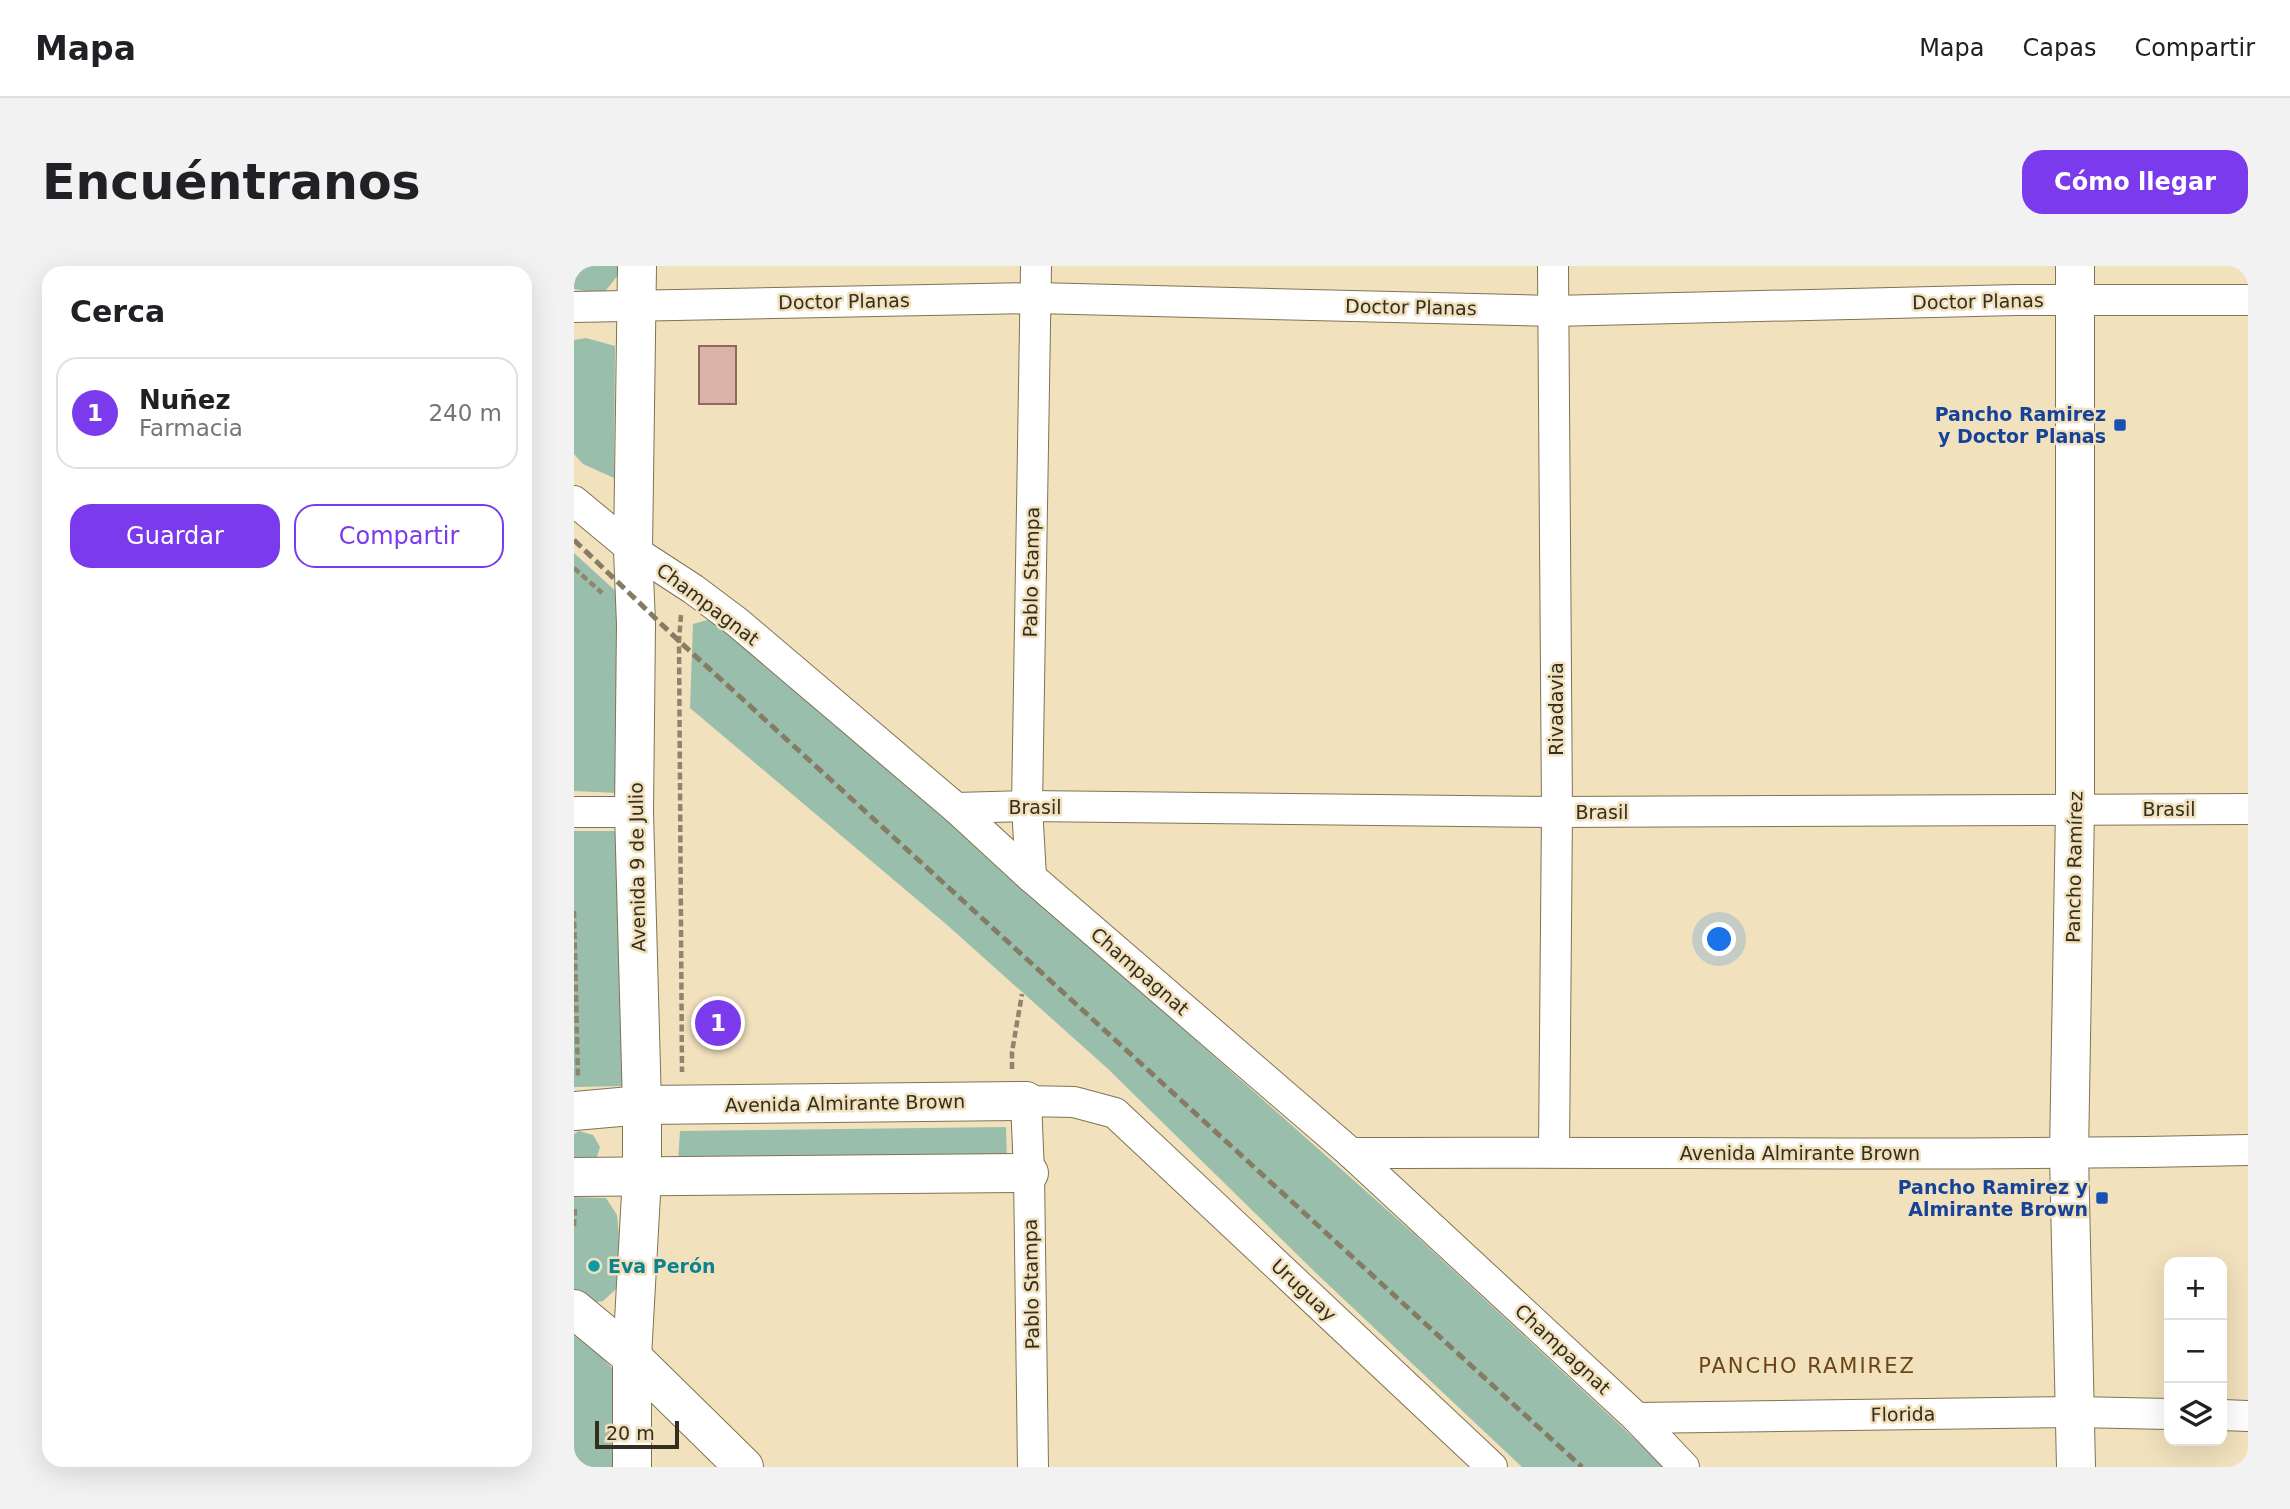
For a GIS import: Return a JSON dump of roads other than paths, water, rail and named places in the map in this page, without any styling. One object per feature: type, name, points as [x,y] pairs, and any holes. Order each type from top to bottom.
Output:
[{"type":"street","name":"Avenida 9 de Julio","points":[[632,1467],[632,1357],[642,1176],[633,550],[637,266]]},
{"type":"street","name":"Pablo Stampa","points":[[1031,877],[1027,806],[1036,266]]},
{"type":"street","name":"Rivadavia","points":[[1553,266],[1557,812],[1554,1151]]},
{"type":"street","name":"Doctor Planas","points":[[574,307],[1036,298],[1553,310],[2075,283],[2248,300]]},
{"type":"street","name":"Pancho Ramírez","points":[[2075,283],[2075,808],[2069,1154],[2076,1467]]},
{"type":"street","name":"Champagnat","points":[[574,501],[633,550],[685,583],[737,622],[956,808],[1031,877],[1351,1153],[1637,1418],[1684,1467]]},
{"type":"street","name":"Brasil","points":[[956,808],[1027,806],[1557,812],[2248,808]]},
{"type":"street","points":[[574,812],[635,812]]},
{"type":"street","name":"Pablo Stampa","points":[[1019,1102],[1029,1174],[1033,1467]]},
{"type":"street","name":"Avenida Almirante Brown","points":[[577,1111],[642,1105],[1074,1102],[1115,1113]]},
{"type":"street","name":"Uruguay","points":[[1115,1113],[1492,1467]]},
{"type":"street","name":"Avenida Almirante Brown","points":[[1351,1153],[1554,1151],[2069,1154],[2248,1150]]},
{"type":"street","points":[[575,1176],[1029,1174]]},
{"type":"street","points":[[574,1310],[632,1357],[744,1467]]},
{"type":"street","name":"Florida","points":[[1637,1418],[2076,1412],[2164,1414]]},
{"type":"street","points":[[2227,1415],[2248,1416]]},
{"type":"railway","points":[[574,540],[679,641],[1582,1467]]},
{"type":"place","name":"Pancho Ramirez y Doctor Planas","points":[[2120,425]]},
{"type":"place","name":"Nuñez","points":[[718,1023]]},
{"type":"place","name":"Pancho Ramirez y Almirante Brown","points":[[2102,1198]]},
{"type":"place","name":"Eva Perón","points":[[594,1266]]},
{"type":"district","name":"PANCHO RAMIREZ","points":[[1807,1366]]}]
